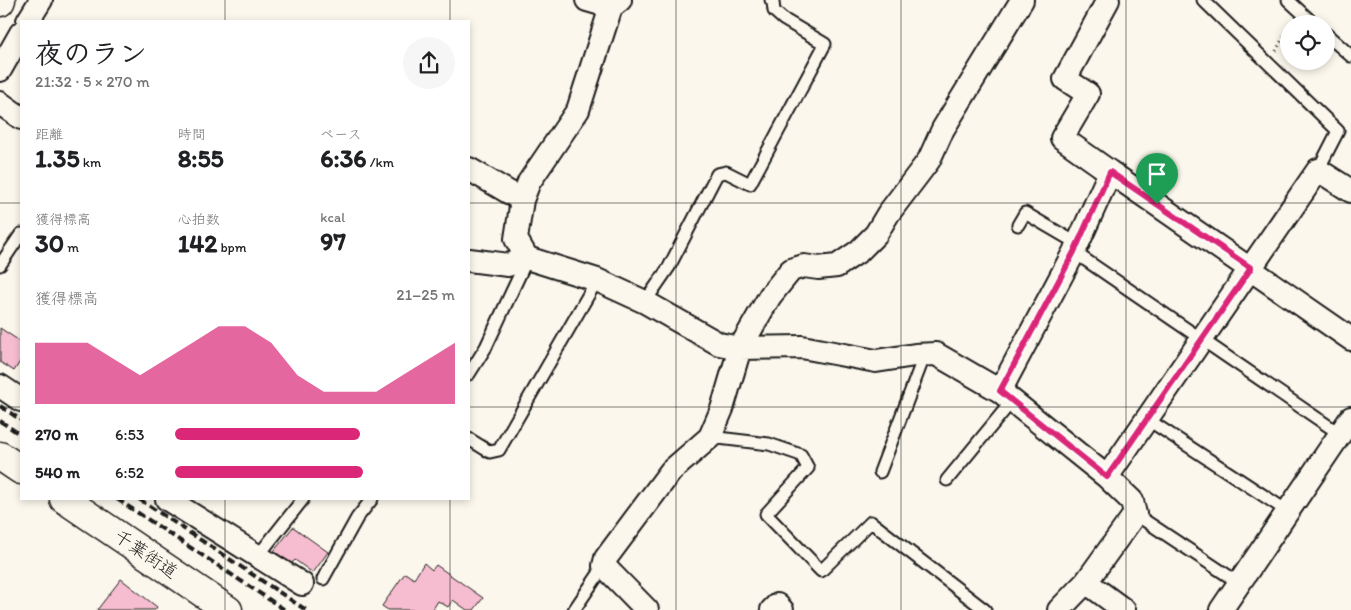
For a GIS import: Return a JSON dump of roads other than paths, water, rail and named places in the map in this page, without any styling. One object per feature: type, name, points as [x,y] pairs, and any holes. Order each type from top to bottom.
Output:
[{"type":"highway","points":[[0,456],[20,469]]},
{"type":"highway","name":"千葉街道","points":[[65,500],[228,610]]},
{"type":"street","points":[[29,20],[41,0]]},
{"type":"street","points":[[527,258],[516,239],[522,200],[529,182],[578,110],[616,4],[587,0]]},
{"type":"street","points":[[647,610],[604,566],[606,558],[671,471],[710,437],[722,409],[740,348],[770,296],[791,270],[804,266],[818,268],[837,266],[859,251],[876,234],[888,214],[929,160],[943,128],[1022,0]]},
{"type":"street","points":[[1108,0],[1065,78],[1088,94],[1062,138],[1351,339]]},
{"type":"street","points":[[0,70],[20,36]]},
{"type":"street","points":[[0,103],[20,117]]},
{"type":"street","points":[[470,170],[522,200]]},
{"type":"street","points":[[1107,477],[1318,170],[1351,191]]},
{"type":"street","points":[[1006,396],[1110,172]]},
{"type":"street","points":[[470,260],[508,265],[527,258],[596,280],[645,302],[719,344],[740,348],[802,347],[876,361],[925,354],[936,354],[948,360],[1006,396],[1107,477],[1132,501],[1135,514],[1086,582],[1059,610]]},
{"type":"street","points":[[0,386],[20,399]]},
{"type":"street","points":[[1221,610],[1345,426]]},
{"type":"street","points":[[169,500],[258,556],[313,582]]},
{"type":"street","points":[[1086,582],[1124,610]]},
{"type":"street","points":[[772,610],[777,606],[782,610]]},
{"type":"lane","points":[[645,302],[668,268],[717,174],[726,172],[750,184],[825,44],[783,19],[774,11],[771,0]]},
{"type":"lane","points":[[1203,0],[1270,62],[1338,130],[1318,170]]},
{"type":"lane","points":[[1288,0],[1304,15]]},
{"type":"lane","points":[[1335,42],[1351,56]]},
{"type":"lane","points":[[1018,225],[1025,213],[1202,340],[1345,426]]},
{"type":"lane","points":[[0,265],[20,235]]},
{"type":"lane","points":[[470,372],[486,347],[527,258]]},
{"type":"lane","points":[[470,440],[490,452],[498,450],[596,280]]},
{"type":"lane","points":[[880,472],[925,354]]},
{"type":"lane","points":[[947,480],[1006,396]]},
{"type":"lane","points":[[1147,419],[1287,511]]},
{"type":"lane","points":[[710,437],[769,444],[800,455],[808,468],[766,514],[820,571],[871,522],[985,610]]},
{"type":"lane","points":[[258,556],[302,500]]},
{"type":"lane","points":[[313,582],[371,500]]},
{"type":"lane","points":[[1135,514],[1239,583]]},
{"type":"lane","points":[[574,610],[604,566]]},
{"type":"railway","points":[[0,406],[20,419]]},
{"type":"railway","points":[[0,421],[20,434]]},
{"type":"railway","points":[[119,500],[285,610]]},
{"type":"railway","points":[[141,500],[306,610]]}]
